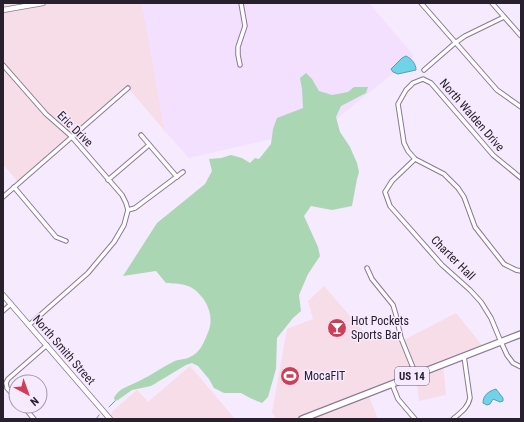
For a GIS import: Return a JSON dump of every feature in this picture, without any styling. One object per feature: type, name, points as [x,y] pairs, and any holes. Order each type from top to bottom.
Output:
[{"type":"main road","name":"US 14","points":[[302,419],[521,334]]},
{"type":"street","points":[[3,10],[44,3]]},
{"type":"street","points":[[240,65],[238,47],[245,26],[241,3]]},
{"type":"street","points":[[421,3],[498,90],[521,107]]},
{"type":"street","points":[[492,3],[521,36]]},
{"type":"street","points":[[424,70],[456,42],[476,30],[504,17]]},
{"type":"street","name":"Eric Drive","points":[[3,65],[46,114],[71,136],[122,195],[128,210]]},
{"type":"street","name":"North Walden Drive","points":[[415,159],[408,151],[404,143],[398,104],[406,90],[413,83],[423,80],[431,83],[493,155],[521,178]]},
{"type":"street","points":[[3,197],[71,136],[128,88]]},
{"type":"street","points":[[141,135],[177,177]]},
{"type":"street","points":[[108,180],[149,145]]},
{"type":"street","points":[[415,159],[444,174],[458,188],[464,197],[475,228],[504,264],[521,271]]},
{"type":"street","name":"Charter Hall","points":[[415,159],[392,181],[385,192],[390,206],[442,265],[481,302],[491,318],[501,342],[513,363],[521,367]]},
{"type":"street","points":[[29,325],[88,273],[114,242],[124,225],[128,210],[135,208],[183,172]]},
{"type":"street","points":[[14,188],[56,237],[66,241]]},
{"type":"street","points":[[367,268],[372,279],[393,305],[401,338],[416,375]]},
{"type":"street","name":"North Smith Street","points":[[3,295],[110,419]]},
{"type":"street","points":[[3,311],[11,304]]},
{"type":"street","points":[[14,374],[47,345]]},
{"type":"street","points":[[453,419],[469,403],[470,398],[464,356]]},
{"type":"street","points":[[8,379],[6,383],[8,389]]},
{"type":"street","points":[[392,384],[398,399],[415,419]]},
{"type":"shaded area","points":[[3,3],[142,3],[165,131],[128,88],[19,183],[3,164]]},
{"type":"shaded area","points":[[142,3],[369,3],[414,56],[328,126],[189,158],[165,131]]},
{"type":"shaded area","points":[[324,286],[370,341],[399,330],[402,341],[456,313],[484,348],[443,364],[446,395],[419,401],[416,375],[368,394],[378,419],[277,419],[272,413],[287,329],[313,319],[308,301]]},
{"type":"shaded area","points":[[190,366],[235,419],[107,419],[113,411],[137,390],[148,402]]},
{"type":"green space","points":[[306,73],[312,79],[319,91],[332,95],[348,92],[354,87],[368,87],[366,93],[341,106],[336,117],[340,132],[350,147],[359,172],[352,206],[332,210],[311,206],[304,216],[318,247],[320,256],[308,274],[299,295],[301,311],[293,318],[277,338],[276,369],[268,397],[262,403],[241,393],[224,393],[214,388],[209,379],[198,366],[192,363],[151,386],[132,390],[115,401],[114,398],[116,394],[122,389],[175,361],[188,358],[196,353],[202,347],[211,321],[210,312],[204,300],[189,286],[166,283],[156,271],[123,276],[157,223],[205,184],[212,171],[209,159],[231,155],[242,158],[250,163],[255,158],[259,159],[271,144],[273,129],[277,118],[303,108],[300,78]]},
{"type":"water","points":[[406,56],[413,62],[416,70],[398,74],[393,72],[391,69]]},
{"type":"water","points":[[496,389],[503,398],[503,401],[500,402],[493,399],[490,404],[487,405],[483,403],[487,394]]},
{"type":"waterway","points":[[109,407],[115,401]]},
{"type":"waterway","points":[[96,419],[99,415]]},
{"type":"place","name":"Hot Pockets Sports Bar","points":[[337,328]]},
{"type":"place","name":"MocaFIT","points":[[290,376]]}]
